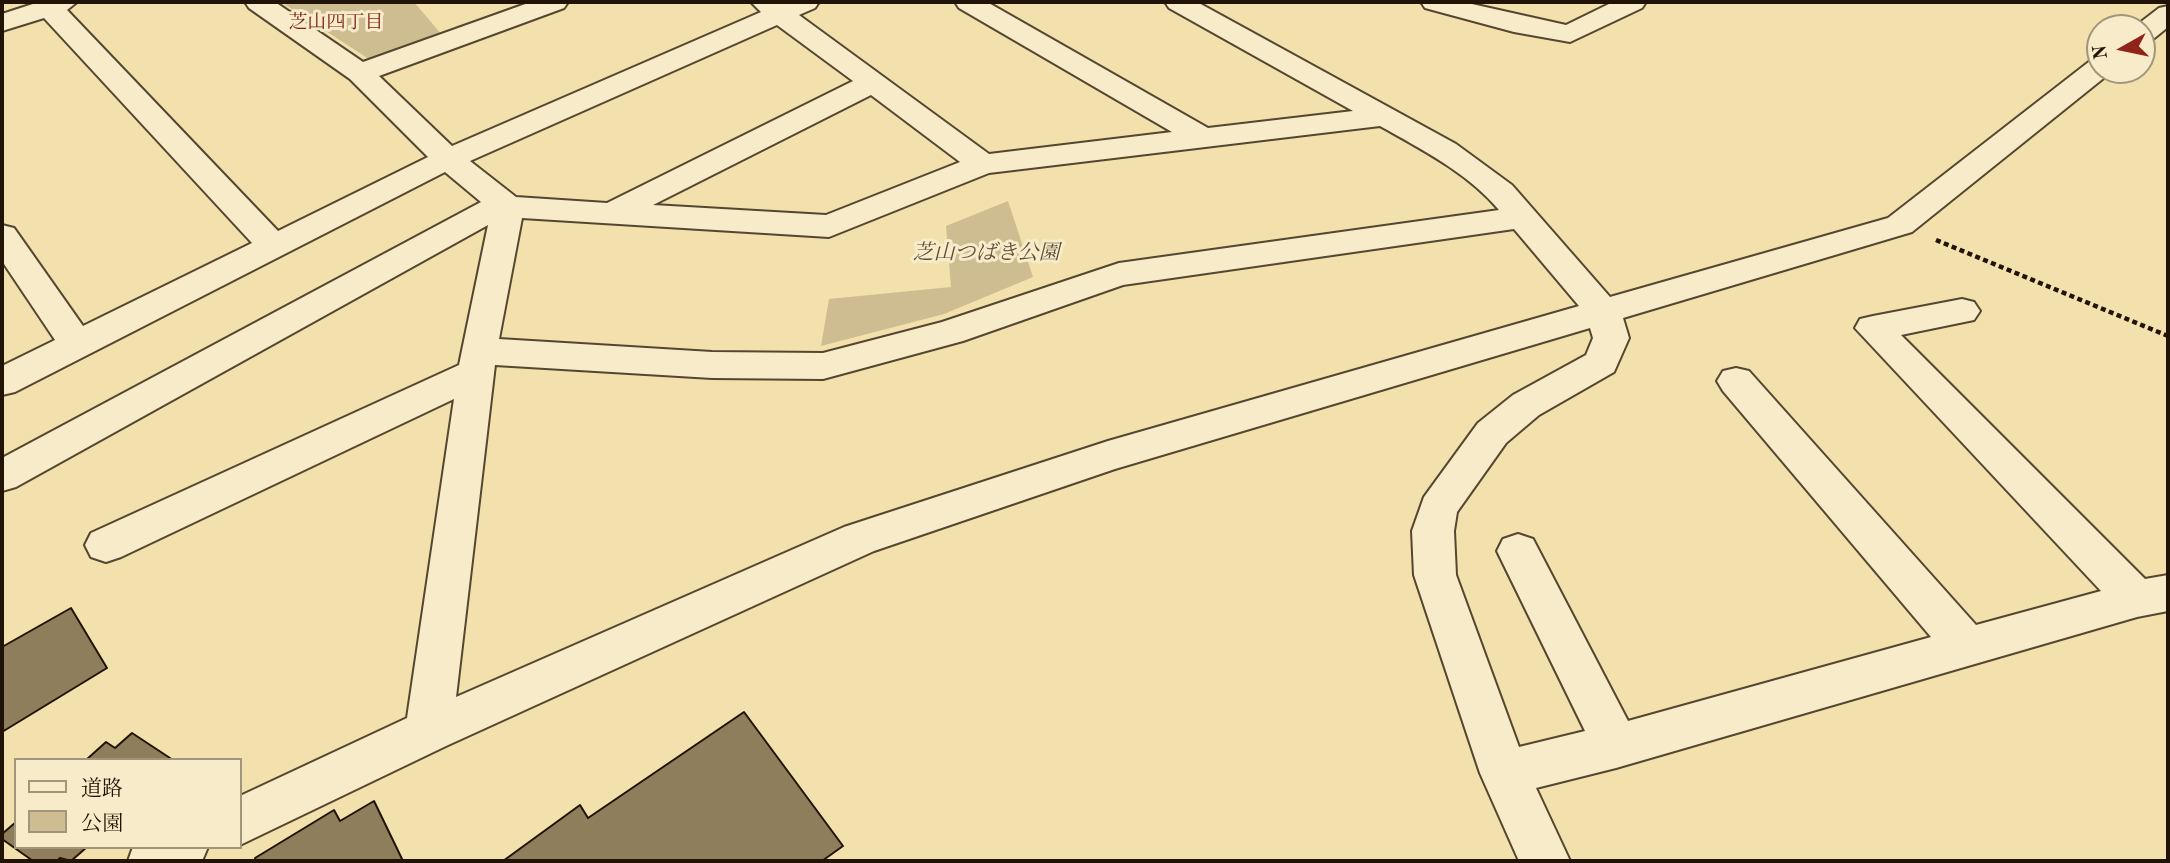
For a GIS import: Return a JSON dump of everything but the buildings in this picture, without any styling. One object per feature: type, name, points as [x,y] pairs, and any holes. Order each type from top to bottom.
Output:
[{"type":"street","points":[[258,2],[360,73],[448,159],[506,205]]},
{"type":"street","points":[[360,73],[555,2]]},
{"type":"street","points":[[968,2],[1201,137]]},
{"type":"street","points":[[1178,2],[1445,149],[1501,192],[1603,312],[1611,338],[1601,363],[1526,405],[1492,433],[1438,508],[1433,531],[1435,575],[1504,773],[1545,861]]},
{"type":"street","points":[[1434,2],[1515,13],[1570,34],[1633,2]]},
{"type":"street","points":[[2,23],[57,4],[273,246]]},
{"type":"street","points":[[2,382],[448,159],[783,5],[875,81],[983,164]]},
{"type":"street","points":[[242,820],[429,731],[859,538],[1108,456],[1900,225],[2086,78]]},
{"type":"street","points":[[616,211],[875,81]]},
{"type":"street","points":[[2,476],[506,205],[829,226],[983,164],[1388,116]]},
{"type":"street","points":[[429,731],[478,362],[506,205]]},
{"type":"street","points":[[106,545],[478,362],[823,366],[950,332],[1119,274],[1524,218]]},
{"type":"street","points":[[2,236],[76,343]]},
{"type":"street","points":[[1962,311],[1873,328],[2152,596]]},
{"type":"street","points":[[1736,380],[1967,647]]},
{"type":"street","points":[[1518,551],[1616,746]]},
{"type":"street","points":[[1504,773],[1616,746],[2152,596]]},
{"type":"street","points":[[153,861],[179,849]]},
{"type":"path","points":[[1900,225],[2168,336]]},
{"type":"green space","points":[[281,2],[414,2],[442,35],[369,59]]},
{"type":"green space","name":"芝山つばき公園","points":[[1008,201],[1033,277],[944,314],[821,346],[829,299],[951,287],[946,226]]},
{"type":"district","name":"芝山四丁目","points":[[336,23]]}]
